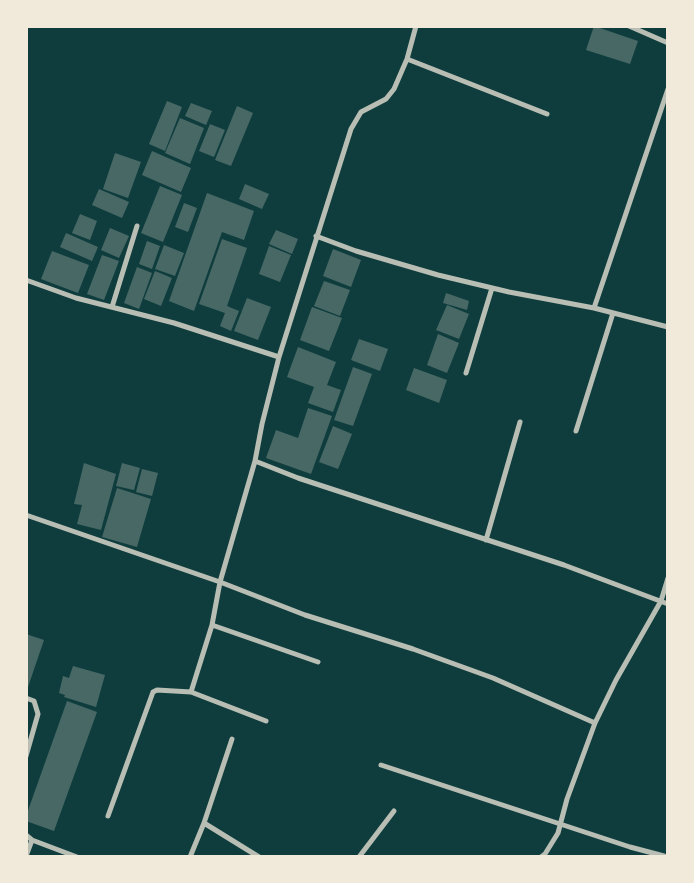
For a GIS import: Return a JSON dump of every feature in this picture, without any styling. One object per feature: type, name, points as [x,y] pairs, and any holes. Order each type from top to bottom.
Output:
[{"type":"street","points":[[191,692],[212,625],[220,582],[255,461],[279,357],[316,236],[355,119],[361,112],[386,99],[394,88],[407,59],[416,26]]},
{"type":"street","points":[[629,26],[668,43]]},
{"type":"street","points":[[407,59],[547,114]]},
{"type":"street","points":[[594,308],[668,89]]},
{"type":"street","points":[[112,307],[137,226]]},
{"type":"street","points":[[316,236],[356,251],[492,288],[594,308],[668,327]]},
{"type":"street","points":[[26,280],[76,298],[174,323],[279,357]]},
{"type":"street","points":[[466,373],[492,288]]},
{"type":"street","points":[[576,431],[613,313]]},
{"type":"street","points":[[486,540],[520,422]]},
{"type":"street","points":[[255,461],[298,478],[564,565],[668,604]]},
{"type":"street","points":[[26,515],[220,582],[306,615],[413,649],[493,678],[594,723]]},
{"type":"street","points":[[541,857],[554,842],[594,723],[660,601],[668,578]]},
{"type":"street","points":[[212,625],[318,662]]},
{"type":"street","points":[[108,816],[153,692],[157,690],[191,692],[266,721]]},
{"type":"street","points":[[26,698],[34,701],[38,714],[26,756]]},
{"type":"street","points":[[190,857],[204,823],[232,739]]},
{"type":"street","points":[[381,765],[664,856]]},
{"type":"street","points":[[359,857],[394,811]]},
{"type":"street","points":[[204,823],[259,857]]},
{"type":"street","points":[[26,835],[32,840],[77,857]]},
{"type":"street","points":[[26,856],[32,840]]},
{"type":"building","points":[[594,26],[638,41],[630,64],[586,50]]},
{"type":"building","points":[[167,101],[182,107],[165,151],[149,144]]},
{"type":"building","points":[[191,103],[212,111],[206,125],[185,116]]},
{"type":"building","points":[[237,106],[253,113],[231,166],[215,160]]},
{"type":"building","points":[[180,118],[204,128],[190,164],[165,153]]},
{"type":"building","points":[[210,124],[225,130],[214,157],[199,151]]},
{"type":"building","points":[[152,151],[191,168],[181,192],[142,175]]},
{"type":"building","points":[[115,153],[141,162],[128,198],[103,189]]},
{"type":"building","points":[[245,184],[269,194],[262,209],[239,199]]},
{"type":"building","points":[[160,186],[182,195],[163,242],[141,233]]},
{"type":"building","points":[[99,189],[129,202],[122,218],[92,205]]},
{"type":"building","points":[[207,193],[254,211],[244,240],[222,232],[194,311],[169,301]]},
{"type":"building","points":[[184,203],[197,208],[188,232],[175,227]]},
{"type":"building","points":[[80,214],[97,221],[90,240],[72,233]]},
{"type":"building","points":[[110,228],[129,236],[119,258],[101,250]]},
{"type":"building","points":[[276,230],[298,239],[292,254],[269,244]]},
{"type":"building","points":[[66,233],[98,247],[92,261],[60,247]]},
{"type":"building","points":[[222,239],[247,248],[227,306],[239,311],[231,331],[220,326],[225,313],[199,304]]},
{"type":"building","points":[[147,241],[160,246],[152,269],[139,264]]},
{"type":"building","points":[[164,245],[184,253],[175,276],[155,269]]},
{"type":"building","points":[[269,246],[291,255],[280,282],[259,274]]},
{"type":"building","points":[[333,249],[361,260],[351,287],[323,276]]},
{"type":"building","points":[[52,251],[89,265],[78,293],[41,279]]},
{"type":"building","points":[[102,255],[119,261],[104,300],[87,294]]},
{"type":"building","points":[[137,267],[152,273],[139,309],[124,303]]},
{"type":"building","points":[[155,271],[172,278],[161,306],[144,299]]},
{"type":"building","points":[[324,281],[350,290],[340,316],[314,306]]},
{"type":"building","points":[[446,293],[469,301],[467,310],[443,303]]},
{"type":"building","points":[[247,298],[271,307],[258,340],[234,331]]},
{"type":"building","points":[[447,305],[469,314],[459,339],[436,330]]},
{"type":"building","points":[[312,307],[342,318],[329,351],[300,340]]},
{"type":"building","points":[[438,334],[459,343],[447,373],[427,365]]},
{"type":"building","points":[[359,339],[388,349],[380,371],[351,360]]},
{"type":"building","points":[[298,347],[336,362],[327,385],[341,390],[333,412],[308,403],[314,387],[287,377]]},
{"type":"building","points":[[353,367],[372,374],[353,426],[334,420]]},
{"type":"building","points":[[414,368],[447,380],[439,403],[406,390]]},
{"type":"building","points":[[308,408],[332,416],[311,474],[266,458],[276,430],[298,438]]},
{"type":"building","points":[[333,426],[352,434],[338,469],[319,462]]},
{"type":"building","points":[[84,463],[116,474],[101,530],[77,524],[82,505],[74,504]]},
{"type":"building","points":[[122,463],[140,468],[134,490],[116,486]]},
{"type":"building","points":[[142,469],[158,473],[152,496],[136,492]]},
{"type":"building","points":[[117,488],[151,499],[137,547],[102,537]]},
{"type":"building","points":[[26,634],[44,640],[28,687],[26,687]]},
{"type":"building","points":[[73,666],[105,675],[96,707],[64,697],[65,695],[59,693],[63,676],[69,678]]},
{"type":"building","points":[[67,701],[97,712],[54,831],[26,821],[26,816]]}]
